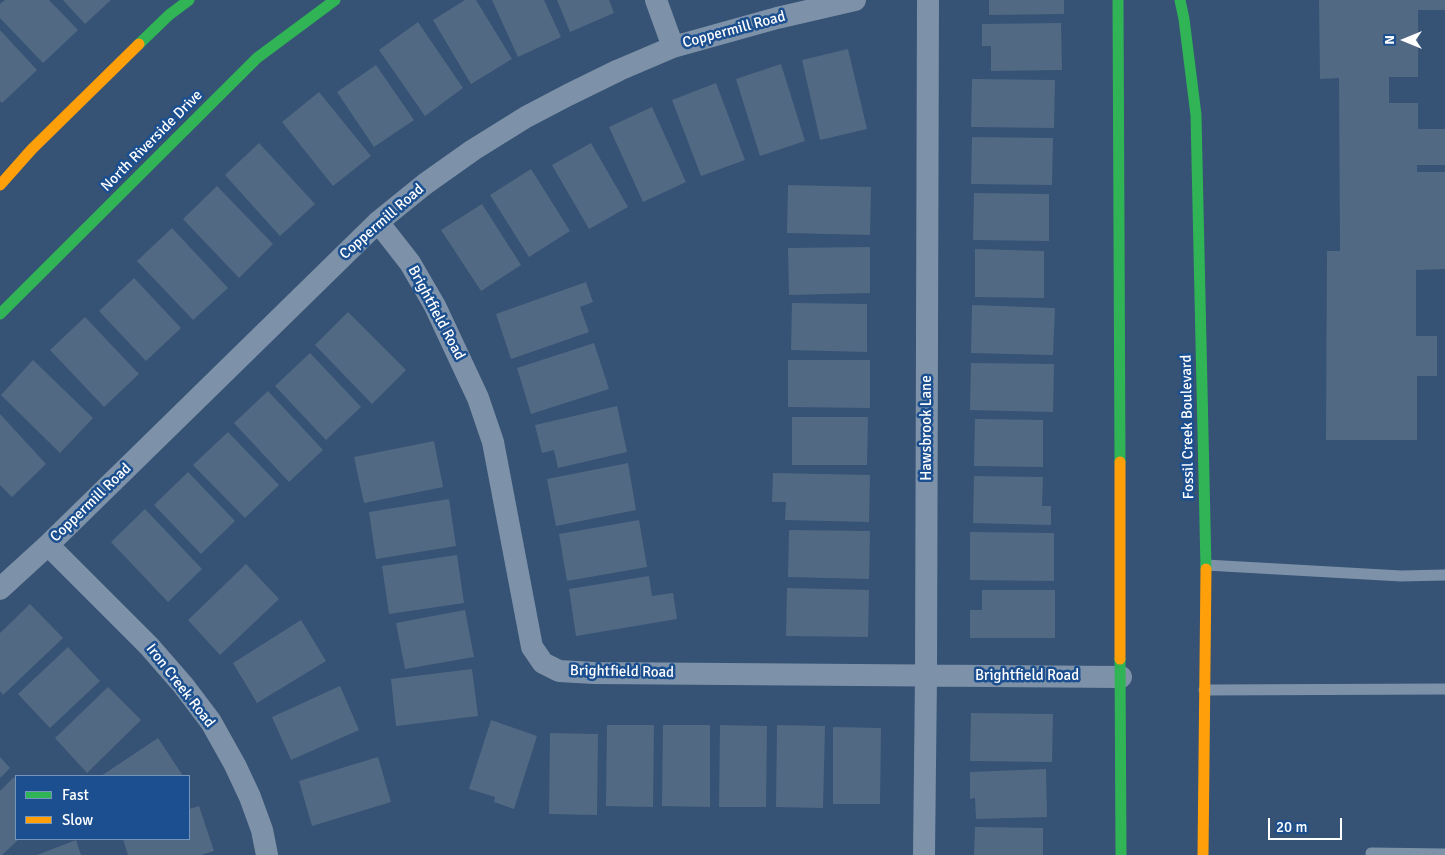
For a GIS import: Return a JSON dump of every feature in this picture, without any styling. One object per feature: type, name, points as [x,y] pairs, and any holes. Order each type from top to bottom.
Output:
[{"type":"main road","points":[[0,185],[32,149],[169,15],[189,0]]},
{"type":"main road","name":"North Riverside Drive","points":[[1,311],[257,58],[335,0]]},
{"type":"main road","points":[[1118,0],[1121,855]]},
{"type":"main road","name":"Fossil Creek Boulevard","points":[[1180,0],[1196,114],[1206,565],[1203,855]]},
{"type":"street","points":[[656,0],[673,47]]},
{"type":"street","name":"Coppermill Road","points":[[0,589],[48,545],[378,222],[433,178],[473,150],[526,117],[619,70],[673,47],[777,18],[855,0]]},
{"type":"street","name":"Hawsbrook Lane","points":[[924,855],[928,0]]},
{"type":"street","name":"Brightfield Road","points":[[378,222],[410,263],[435,306],[478,398],[492,442],[532,647],[543,663],[559,671],[594,673],[1121,677]]},
{"type":"street","name":"Iron Creek Road","points":[[48,545],[149,646],[184,685],[211,722],[250,797],[262,830],[268,855]]},
{"type":"lane","points":[[1206,565],[1402,576],[1445,575]]},
{"type":"lane","points":[[1204,690],[1445,689]]},
{"type":"lane","points":[[1371,852],[1445,854]]},
{"type":"building","points":[[5,0],[49,0],[78,30],[43,63],[0,18],[0,4]]},
{"type":"building","points":[[63,0],[111,0],[85,24]]},
{"type":"building","points":[[465,0],[476,0],[512,59],[471,84],[433,20]]},
{"type":"building","points":[[492,0],[544,0],[561,37],[518,57]]},
{"type":"building","points":[[557,0],[609,0],[614,13],[570,32]]},
{"type":"building","points":[[989,0],[1064,0],[1064,14],[989,15]]},
{"type":"building","points":[[1319,0],[1445,0],[1445,10],[1418,10],[1418,77],[1389,77],[1389,103],[1418,103],[1418,129],[1445,129],[1445,165],[1417,165],[1417,172],[1445,172],[1445,269],[1416,270],[1416,336],[1437,336],[1437,376],[1417,376],[1417,440],[1326,440],[1327,251],[1340,251],[1339,78],[1320,79]]},
{"type":"building","points":[[418,22],[463,88],[425,116],[379,50]]},
{"type":"building","points":[[1061,23],[1062,70],[991,71],[991,46],[982,46],[982,24]]},
{"type":"building","points":[[0,30],[37,70],[2,103],[0,101]]},
{"type":"building","points":[[848,49],[867,129],[820,140],[802,60]]},
{"type":"building","points":[[781,64],[805,141],[760,156],[736,79]]},
{"type":"building","points":[[376,65],[414,120],[374,147],[337,92]]},
{"type":"building","points":[[972,79],[1055,80],[1054,128],[971,127]]},
{"type":"building","points":[[716,83],[745,160],[701,176],[672,100]]},
{"type":"building","points":[[319,92],[371,156],[333,186],[282,122]]},
{"type":"building","points":[[652,107],[686,182],[643,202],[609,127]]},
{"type":"building","points":[[972,137],[1053,138],[1052,185],[971,184]]},
{"type":"building","points":[[259,143],[315,204],[280,236],[225,175]]},
{"type":"building","points":[[591,143],[628,207],[589,229],[552,165]]},
{"type":"building","points":[[531,169],[570,231],[529,257],[490,195]]},
{"type":"building","points":[[788,185],[871,187],[870,235],[787,233]]},
{"type":"building","points":[[217,186],[273,244],[239,278],[183,219]]},
{"type":"building","points":[[974,193],[1049,194],[1049,241],[973,240]]},
{"type":"building","points":[[482,204],[521,265],[481,291],[441,230]]},
{"type":"building","points":[[172,228],[228,288],[193,320],[137,261]]},
{"type":"building","points":[[870,247],[870,293],[789,295],[788,248]]},
{"type":"building","points":[[975,249],[1044,251],[1044,298],[975,297]]},
{"type":"building","points":[[134,278],[181,328],[146,361],[99,311]]},
{"type":"building","points":[[586,282],[593,302],[580,307],[589,332],[511,359],[496,314]]},
{"type":"building","points":[[792,303],[867,304],[867,352],[791,350]]},
{"type":"building","points":[[972,305],[1055,308],[1053,355],[971,353]]},
{"type":"building","points":[[348,312],[406,370],[372,404],[315,345]]},
{"type":"building","points":[[85,317],[139,374],[104,407],[50,350]]},
{"type":"building","points":[[594,343],[609,389],[531,414],[517,368]]},
{"type":"building","points":[[310,353],[361,407],[326,440],[275,386]]},
{"type":"building","points":[[33,360],[93,418],[60,453],[1,395]]},
{"type":"building","points":[[788,360],[870,360],[870,408],[788,407]]},
{"type":"building","points":[[971,363],[1054,364],[1053,412],[970,410]]},
{"type":"building","points":[[268,391],[323,450],[289,482],[234,423]]},
{"type":"building","points":[[617,406],[627,452],[558,468],[554,450],[542,453],[535,425]]},
{"type":"building","points":[[0,414],[46,464],[12,497],[0,485]]},
{"type":"building","points":[[792,417],[868,417],[867,465],[792,465]]},
{"type":"building","points":[[975,419],[1043,420],[1043,467],[974,466]]},
{"type":"building","points":[[228,432],[279,485],[245,518],[193,465]]},
{"type":"building","points":[[434,441],[443,487],[364,503],[354,457]]},
{"type":"building","points":[[628,463],[636,510],[556,526],[547,479]]},
{"type":"building","points":[[188,472],[235,521],[201,554],[154,505]]},
{"type":"building","points":[[773,473],[870,475],[869,522],[785,520],[786,502],[772,502]]},
{"type":"building","points":[[974,476],[1043,477],[1042,506],[1051,506],[1051,525],[973,523]]},
{"type":"building","points":[[449,499],[456,546],[376,559],[369,512]]},
{"type":"building","points":[[145,509],[202,569],[168,602],[111,542]]},
{"type":"building","points":[[639,520],[647,567],[567,581],[559,534]]},
{"type":"building","points":[[789,530],[870,531],[869,579],[788,577]]},
{"type":"building","points":[[970,532],[1054,533],[1054,581],[970,580]]},
{"type":"building","points":[[457,555],[464,603],[389,614],[382,566]]},
{"type":"building","points":[[246,564],[279,599],[220,655],[188,620]]},
{"type":"building","points":[[649,576],[652,596],[673,593],[677,619],[576,636],[569,589]]},
{"type":"building","points":[[787,588],[869,590],[868,637],[786,636]]},
{"type":"building","points":[[982,590],[1055,590],[1055,638],[970,638],[970,610],[982,610]]},
{"type":"building","points":[[30,604],[63,638],[3,695],[0,691],[0,633]]},
{"type":"building","points":[[465,610],[474,657],[405,669],[396,623]]},
{"type":"building","points":[[301,620],[326,661],[257,703],[233,663]]},
{"type":"building","points":[[68,647],[100,681],[50,728],[18,694]]},
{"type":"building","points":[[472,669],[478,716],[396,726],[391,679]]},
{"type":"building","points":[[340,686],[359,730],[291,760],[272,717]]},
{"type":"building","points":[[108,687],[141,720],[87,773],[55,738]]},
{"type":"building","points":[[971,713],[1053,714],[1052,762],[970,761]]},
{"type":"building","points":[[491,720],[537,736],[514,809],[494,802],[495,797],[469,789]]},
{"type":"building","points":[[607,725],[654,725],[653,807],[606,806]]},
{"type":"building","points":[[663,725],[710,725],[710,807],[662,806]]},
{"type":"building","points":[[720,725],[767,726],[766,807],[719,807]]},
{"type":"building","points":[[777,725],[825,726],[823,808],[776,807]]},
{"type":"building","points":[[833,727],[881,728],[880,804],[833,804]]},
{"type":"building","points":[[550,733],[598,734],[597,815],[549,814]]},
{"type":"building","points":[[158,738],[182,775],[102,775]]},
{"type":"building","points":[[0,757],[10,768],[0,778]]},
{"type":"building","points":[[378,757],[391,802],[312,826],[299,781]]},
{"type":"building","points":[[1046,769],[1047,817],[976,819],[975,798],[970,799],[970,772]]},
{"type":"building","points":[[14,777],[15,840],[18,840],[2,855],[0,855],[0,791]]},
{"type":"building","points":[[199,806],[214,851],[201,855],[128,855],[123,840],[190,840],[190,809]]},
{"type":"building","points":[[975,827],[1043,828],[1043,855],[974,855]]},
{"type":"building","points":[[76,840],[81,855],[37,855]]},
{"type":"traffic: fast","points":[[139,44],[169,15],[189,0]]},
{"type":"traffic: fast","points":[[0,314],[257,58],[335,0]]},
{"type":"traffic: fast","points":[[1118,0],[1120,462]]},
{"type":"traffic: fast","points":[[1180,0],[1196,115],[1206,569]]},
{"type":"traffic: fast","points":[[1120,659],[1121,855]]},
{"type":"traffic: slow","points":[[0,185],[32,149],[139,44]]},
{"type":"traffic: slow","points":[[1120,462],[1120,659]]},
{"type":"traffic: slow","points":[[1203,855],[1206,569]]}]
